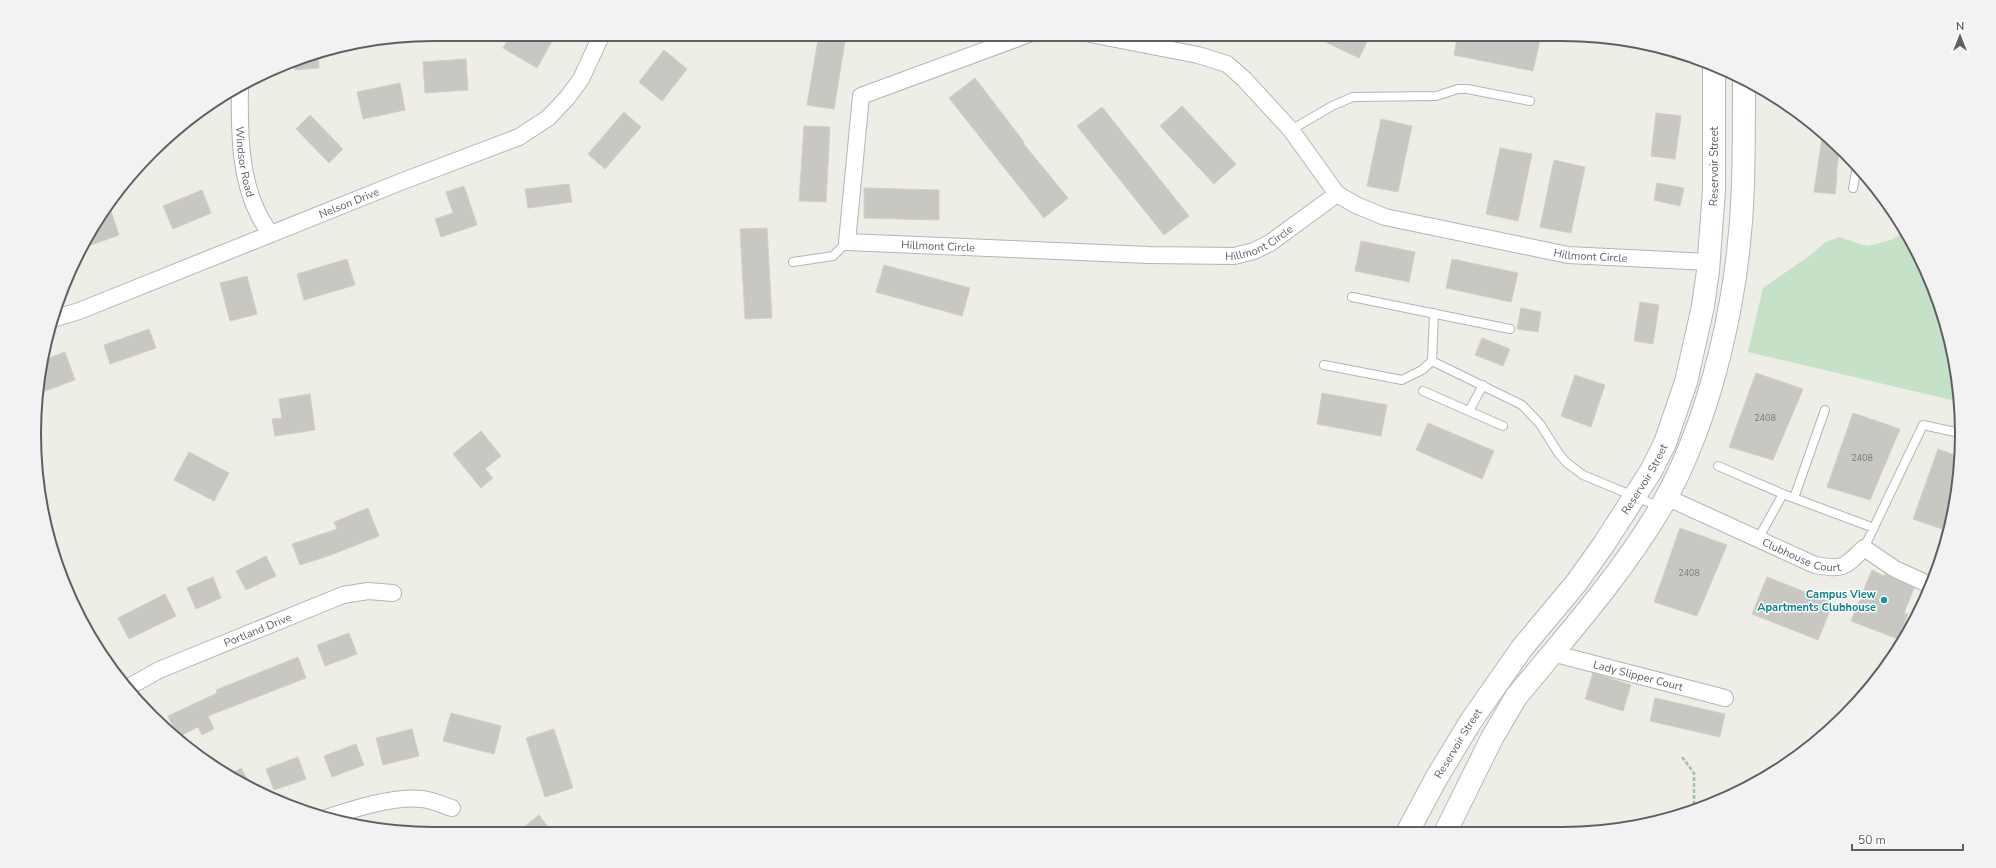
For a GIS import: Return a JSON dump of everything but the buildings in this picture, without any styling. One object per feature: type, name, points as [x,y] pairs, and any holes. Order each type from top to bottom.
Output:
[{"type":"main road","name":"Reservoir Street","points":[[1410,827],[1437,777],[1471,721],[1522,648],[1577,582],[1636,496],[1665,444],[1680,405],[1703,306],[1709,262],[1714,190],[1714,72]]},
{"type":"main road","points":[[1448,827],[1507,710],[1630,556],[1663,502],[1700,425],[1726,327],[1741,214],[1744,86]]},
{"type":"street","name":"Nelson Drive","points":[[59,317],[79,311],[432,170],[500,145],[528,132],[559,108],[575,89],[599,41]]},
{"type":"street","points":[[847,242],[861,96],[1009,41]]},
{"type":"street","name":"Hillmont Circle","points":[[1126,41],[1198,55],[1227,64],[1244,79],[1291,130],[1337,194],[1356,205],[1385,217],[1568,255],[1709,262]]},
{"type":"street","name":"Windsor Road","points":[[240,92],[240,125],[244,163],[257,210],[272,234]]},
{"type":"street","name":"Hillmont Circle","points":[[847,242],[1149,255],[1234,256],[1254,251],[1270,242],[1337,194]]},
{"type":"street","name":"Clubhouse Court","points":[[1663,502],[1758,539],[1815,564],[1828,567],[1838,568],[1847,566],[1864,548]]},
{"type":"street","points":[[1864,548],[1895,569],[1925,583]]},
{"type":"street","name":"Portland Drive","points":[[132,685],[159,670],[343,595],[368,591],[393,593]]},
{"type":"street","name":"Lady Slipper Court","points":[[1552,653],[1725,698]]},
{"type":"street","points":[[337,815],[374,805],[413,799],[429,800],[452,808]]},
{"type":"lane","points":[[1291,130],[1332,106],[1353,97],[1436,96],[1458,89],[1467,89],[1530,100]]},
{"type":"lane","points":[[1853,188],[1856,174]]},
{"type":"lane","points":[[793,262],[833,256],[847,242]]},
{"type":"lane","points":[[1352,297],[1510,329]]},
{"type":"lane","points":[[1324,365],[1402,380],[1422,370],[1432,361],[1434,313]]},
{"type":"lane","points":[[1432,361],[1514,400],[1528,410],[1540,424],[1559,454],[1570,467],[1582,474],[1636,496],[1663,502]]},
{"type":"lane","points":[[1469,411],[1483,385]]},
{"type":"lane","points":[[1423,391],[1503,426]]},
{"type":"lane","points":[[1794,498],[1825,410]]},
{"type":"lane","points":[[1864,548],[1923,425],[1955,433]]},
{"type":"lane","points":[[1718,466],[1783,494],[1874,528]]},
{"type":"lane","points":[[1758,539],[1783,494]]},
{"type":"path","points":[[1682,757],[1694,773],[1694,804]]},
{"type":"green space","points":[[1900,235],[1925,284],[1942,332],[1952,383],[1953,400],[1748,352],[1763,288],[1812,254],[1824,243],[1839,237],[1867,246],[1891,240]]},
{"type":"place","name":"Campus View Apartments Clubhouse","points":[[1884,600]]}]
